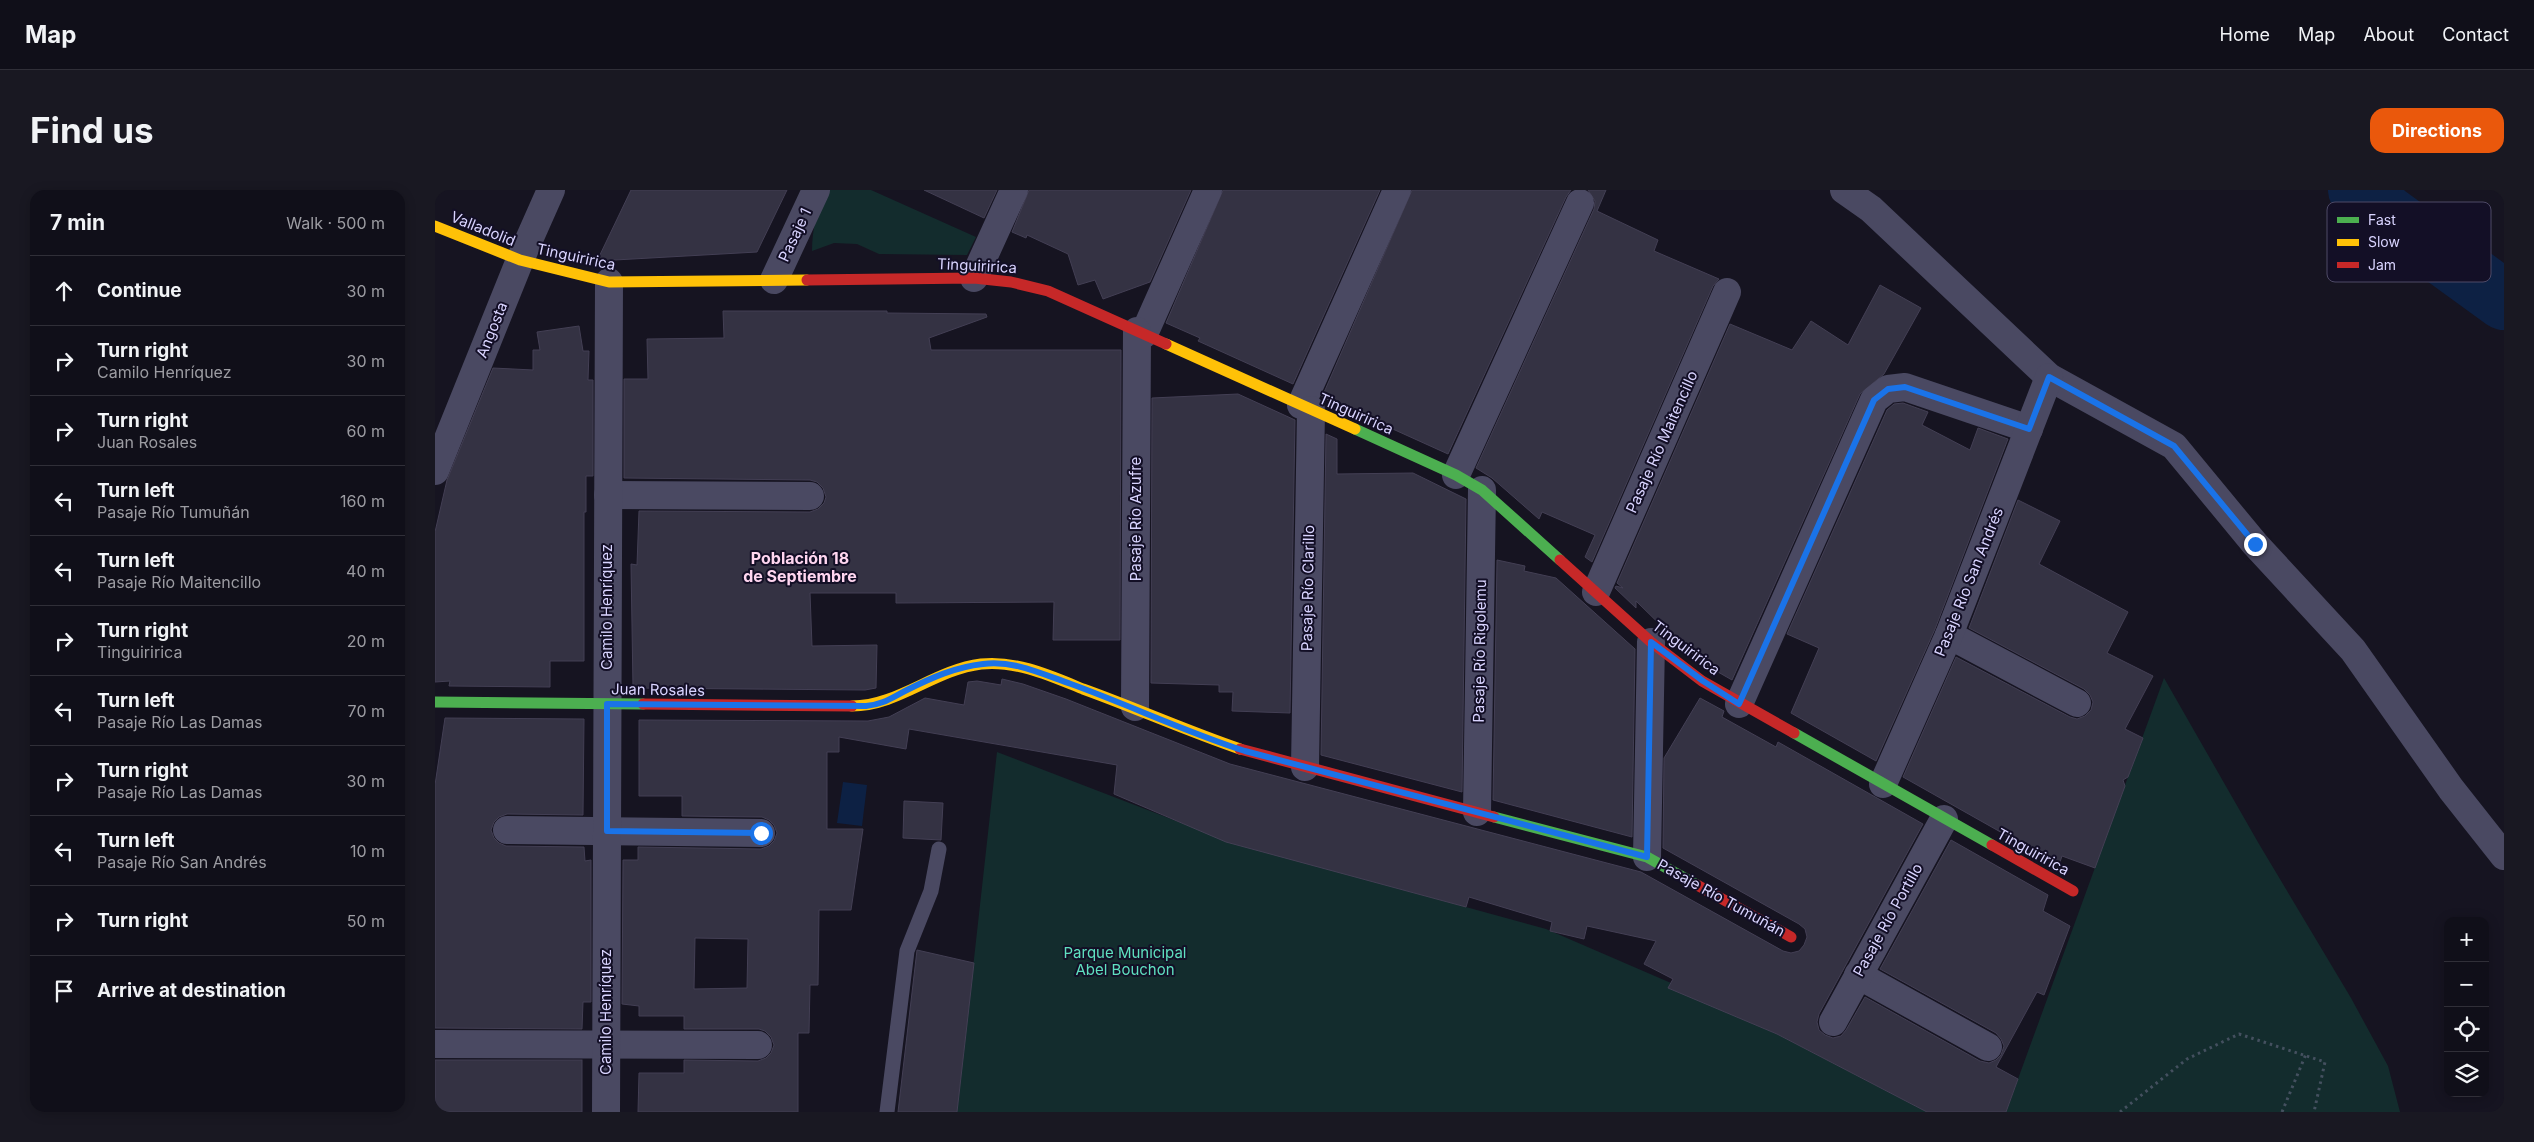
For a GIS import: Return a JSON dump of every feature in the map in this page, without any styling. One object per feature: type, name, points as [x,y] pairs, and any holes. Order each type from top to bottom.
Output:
[{"type":"street","name":"Angosta","points":[[435,471],[520,260],[551,190]]},
{"type":"street","name":"Pasaje 1","points":[[774,280],[816,190]]},
{"type":"street","points":[[974,278],[1014,190]]},
{"type":"street","name":"Pasaje Río Azufre","points":[[1135,707],[1141,332],[1207,190]]},
{"type":"street","name":"Pasaje Río Clarillo","points":[[1305,767],[1306,407],[1397,190]]},
{"type":"street","points":[[1844,190],[1871,209],[2049,377],[2174,446],[2255,544],[2353,650],[2451,788],[2504,856]]},
{"type":"street","points":[[1456,475],[1580,203]]},
{"type":"street","name":"Valladolid","points":[[435,226],[520,260]]},
{"type":"street","name":"Tinguiririca","points":[[520,260],[609,282],[974,278],[1027,284],[1141,332],[1456,475],[1482,490],[1651,642],[1703,681],[1739,704],[2073,891]]},
{"type":"street","name":"Camilo Henríquez","points":[[606,1112],[609,282]]},
{"type":"street","name":"Pasaje Río Maitencillo","points":[[1596,592],[1727,292]]},
{"type":"street","name":"Pasaje Río San Andrés","points":[[1883,784],[1949,635],[2049,377]]},
{"type":"street","points":[[1739,704],[1874,400],[1888,389],[1905,387],[2029,429]]},
{"type":"street","name":"Pasaje Río Rigolemu","points":[[1477,812],[1482,490]]},
{"type":"street","points":[[608,494],[810,496]]},
{"type":"street","points":[[1949,635],[2077,703]]},
{"type":"street","points":[[1647,857],[1651,642]]},
{"type":"street","name":"Pasaje Río Tumuñán","points":[[881,705],[929,679],[953,669],[983,663],[1015,664],[1135,707],[1211,740],[1305,767],[1647,857],[1791,937]]},
{"type":"street","name":"Juan Rosales","points":[[435,702],[881,705]]},
{"type":"street","name":"Pasaje Río Portillo","points":[[1833,1022],[1944,819]]},
{"type":"street","points":[[507,830],[761,833]]},
{"type":"street","points":[[1858,975],[1988,1047]]},
{"type":"street","points":[[435,1044],[758,1046]]},
{"type":"lane","points":[[887,1112],[907,951],[931,891],[939,849]]},
{"type":"path","points":[[2120,1112],[2187,1059],[2239,1034],[2306,1054],[2325,1062],[2314,1112]]},
{"type":"path","points":[[2283,1112],[2306,1054]]},
{"type":"green space","points":[[827,190],[871,190],[976,237],[967,255],[879,254],[857,244],[834,243],[812,251],[816,220]]},
{"type":"green space","points":[[2164,678],[2259,844],[2351,998],[2388,1066],[2400,1112],[2006,1112]]},
{"type":"green space","name":"Parque Municipal Abel Bouchon","points":[[997,752],[1236,844],[1546,929],[1671,983],[1669,988],[1777,1034],[1927,1112],[957,1112]]},
{"type":"water","points":[[843,782],[867,785],[862,826],[837,823]]},
{"type":"building","points":[[631,190],[787,190],[757,252],[597,261]]},
{"type":"building","points":[[924,190],[997,190],[984,218]]},
{"type":"building","points":[[1029,190],[1191,190],[1150,282],[1103,299],[1095,280],[1078,285],[1068,254],[1027,235],[1026,238],[1012,232]]},
{"type":"building","points":[[1223,190],[1380,190],[1293,384],[1198,341],[1200,338],[1166,323]]},
{"type":"building","points":[[1412,190],[1571,190],[1566,197],[1448,454],[1322,397]]},
{"type":"building","points":[[1588,190],[1606,190],[1597,211],[1658,240],[1654,251],[1719,279],[1713,286],[1592,562],[1585,557],[1595,535],[1542,512],[1539,519],[1492,478],[1476,468],[1594,209],[1595,201]]},
{"type":"building","points":[[1880,285],[1921,308],[1884,374],[1860,394],[1732,680],[1711,668],[1684,648],[1636,601],[1636,608],[1615,588],[1616,586],[1623,588],[1617,583],[1730,324],[1792,350],[1811,321],[1848,345]]},
{"type":"building","points":[[723,311],[887,311],[887,313],[986,314],[987,317],[929,338],[931,350],[1121,350],[1120,640],[1053,640],[1054,602],[896,603],[896,593],[810,593],[812,646],[877,645],[876,688],[865,690],[633,688],[631,564],[637,565],[639,511],[810,512],[818,509],[824,503],[826,497],[823,488],[817,482],[810,480],[624,478],[624,379],[648,379],[647,339],[724,338]]},
{"type":"building","points":[[579,326],[583,351],[589,351],[588,380],[593,380],[593,476],[586,476],[586,512],[584,512],[584,661],[550,661],[550,687],[449,686],[450,681],[435,682],[435,532],[447,480],[493,368],[533,370],[533,350],[540,350],[537,332]]},
{"type":"building","points":[[1238,394],[1295,420],[1290,713],[1232,711],[1233,692],[1219,692],[1219,685],[1151,683],[1152,398]]},
{"type":"building","points":[[1903,403],[1928,412],[1922,425],[1970,450],[1978,428],[2008,439],[1935,629],[1876,761],[1791,713],[1819,648],[1787,634],[1887,410],[1894,404]]},
{"type":"building","points":[[1326,434],[1337,439],[1337,474],[1413,473],[1466,499],[1462,792],[1321,755]]},
{"type":"building","points":[[2018,500],[2060,521],[2039,564],[2128,612],[2107,653],[2153,676],[2125,729],[2143,738],[2128,777],[2123,780],[2125,786],[2095,868],[2062,856],[2059,865],[1903,777],[1956,657],[2070,717],[2077,719],[2085,716],[2091,710],[2093,702],[2090,695],[2084,689],[1969,628]]},
{"type":"building","points":[[1497,560],[1525,566],[1524,571],[1556,578],[1635,649],[1632,837],[1493,800]]},
{"type":"building","points":[[1002,679],[1023,684],[1066,699],[1230,764],[1641,872],[1783,951],[1791,953],[1799,951],[1807,937],[1805,929],[1799,924],[1663,848],[1664,758],[1700,698],[1724,711],[1722,717],[1776,747],[1778,742],[1923,824],[1819,1014],[1817,1022],[1819,1030],[1833,1038],[1841,1036],[1846,1030],[1865,997],[1980,1061],[1989,1063],[2001,1055],[2004,1046],[1996,1033],[1880,969],[1951,840],[2048,895],[2043,911],[2070,926],[2044,995],[2037,992],[1996,1067],[2018,1079],[2006,1112],[1927,1112],[1777,1034],[1668,988],[1673,979],[1644,964],[1656,941],[1587,926],[1584,939],[1550,931],[1552,922],[1469,897],[1466,907],[1226,842],[1114,794],[1117,765],[909,729],[906,749],[839,737],[839,752],[827,752],[827,829],[863,829],[851,910],[819,910],[818,985],[810,985],[809,1033],[798,1033],[798,1112],[638,1112],[639,1073],[684,1073],[684,1060],[758,1061],[766,1058],[771,1053],[774,1045],[771,1037],[765,1031],[759,1029],[684,1029],[684,1016],[639,1016],[639,1006],[622,1004],[623,860],[638,860],[638,847],[761,849],[769,846],[774,841],[777,833],[774,825],[762,817],[682,816],[682,796],[639,796],[639,720],[868,721],[889,717],[925,698],[964,705],[968,682],[977,681],[1001,685]],"holes":[[[695,938],[748,939],[747,988],[694,989]]]},
{"type":"building","points":[[445,718],[584,719],[583,815],[507,814],[499,817],[494,822],[491,830],[494,838],[506,846],[584,847],[585,861],[591,860],[591,1002],[583,1002],[582,1029],[435,1028],[435,785]]},
{"type":"building","points":[[904,801],[943,803],[941,840],[903,838]]},
{"type":"building","points":[[917,950],[974,963],[957,1112],[898,1112]]},
{"type":"building","points":[[435,1060],[582,1060],[582,1112],[435,1112]]},
{"type":"waterway","points":[[2358,190],[2372,202]]},
{"type":"waterway","points":[[2479,282],[2504,300]]},
{"type":"traffic: fast","points":[[1355,429],[1456,475],[1482,490],[1560,560]]},
{"type":"traffic: fast","points":[[435,702],[643,704]]},
{"type":"traffic: fast","points":[[1794,733],[1992,845]]},
{"type":"traffic: fast","points":[[1494,817],[1647,857],[1697,885]]},
{"type":"traffic: slow","points":[[435,226],[520,260],[609,282],[807,280]]},
{"type":"traffic: slow","points":[[1166,344],[1355,429]]},
{"type":"traffic: slow","points":[[852,706],[885,700],[947,673],[964,668],[981,664],[1007,664],[1046,674],[1240,749]]},
{"type":"traffic: jam","points":[[807,280],[974,278],[1011,282],[1048,291],[1166,344]]},
{"type":"traffic: jam","points":[[1560,560],[1651,642],[1702,681],[1794,733]]},
{"type":"traffic: jam","points":[[643,704],[852,706]]},
{"type":"traffic: jam","points":[[1240,749],[1494,817]]},
{"type":"traffic: jam","points":[[1992,845],[2073,891]]},
{"type":"traffic: jam","points":[[1697,885],[1791,937]]},
{"type":"district","name":"Población 18 de Septiembre","points":[[800,567]]},
{"type":"route","points":[[761,833],[607,831],[607,704],[881,705],[901,693],[953,669],[983,663],[1015,664],[1135,707],[1211,740],[1245,751],[1647,857],[1651,642],[1703,681],[1739,704],[1874,400],[1888,389],[1905,387],[2029,429],[2049,377],[2174,446],[2255,544]]}]
